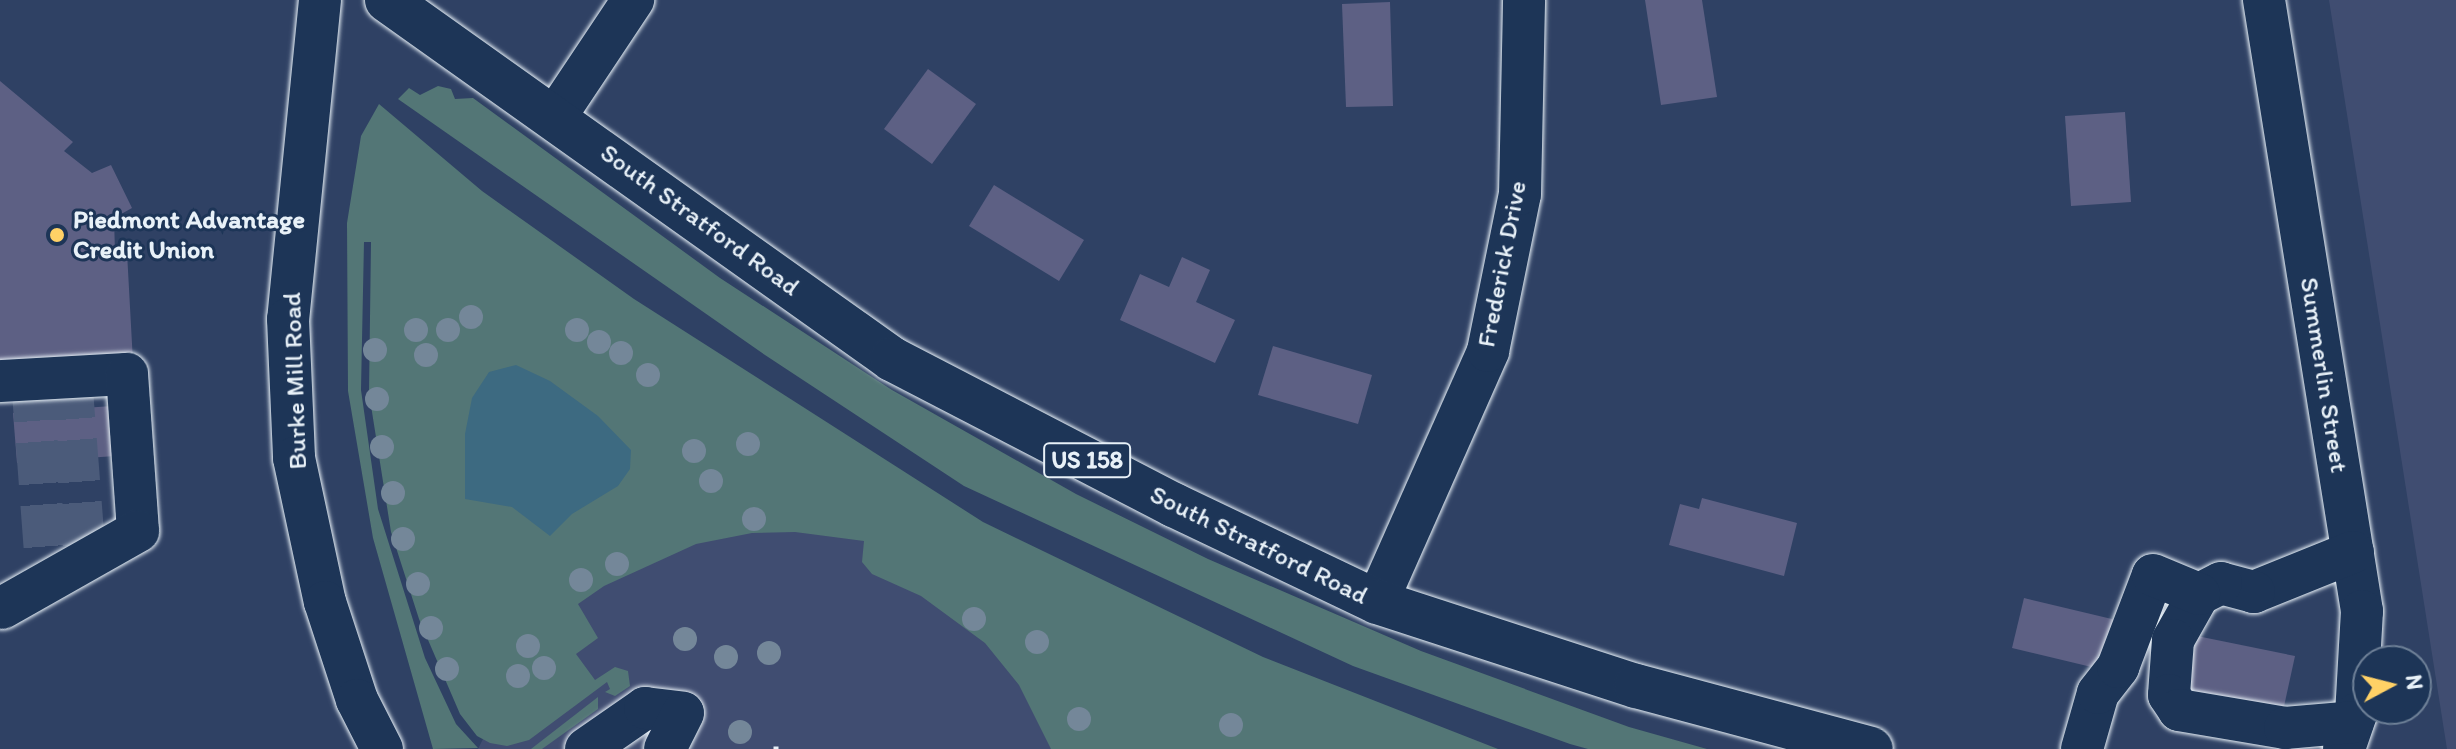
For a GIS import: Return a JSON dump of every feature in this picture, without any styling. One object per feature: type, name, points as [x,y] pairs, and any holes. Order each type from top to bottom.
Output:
[{"type":"main road","name":"South Stratford Road","points":[[387,0],[892,359],[1174,505],[1377,602],[1636,686],[1871,749]]},
{"type":"street","name":"Burke Mill Road","points":[[320,0],[288,319],[294,458],[325,602],[357,700],[382,749]]},
{"type":"street","points":[[555,117],[633,0]]},
{"type":"street","name":"Frederick Drive","points":[[1377,602],[1488,351],[1520,194],[1524,0]]},
{"type":"street","name":"Summerlin Street","points":[[2264,0],[2362,611],[2348,736]]},
{"type":"street","points":[[0,381],[127,374],[138,531],[2,608]]},
{"type":"street","points":[[2348,736],[2179,710],[2169,695],[2173,640],[2199,594],[2221,583],[2254,592],[2353,552]]},
{"type":"street","points":[[2082,749],[2098,693],[2118,667],[2153,575],[2199,594]]},
{"type":"street","points":[[586,749],[645,708],[683,713],[665,749]]},
{"type":"shaded area","points":[[2329,0],[2456,0],[2456,749],[2447,749]]},
{"type":"shaded area","points":[[516,365],[550,381],[598,416],[631,450],[630,469],[618,486],[572,514],[550,536],[512,507],[465,499],[465,434],[472,398],[489,372]]},
{"type":"shaded area","points":[[726,528],[871,533],[1289,749],[478,749],[543,619],[593,584]]},
{"type":"green space","points":[[438,86],[451,89],[455,99],[473,98],[720,278],[892,390],[1076,494],[1208,559],[1421,651],[1629,727],[1707,749],[1588,749],[1570,744],[1353,666],[964,486],[765,355],[398,99],[409,88],[420,95]]},
{"type":"green space","points":[[379,104],[482,191],[634,299],[983,522],[1263,657],[1498,749],[1051,749],[1019,685],[985,643],[921,596],[872,574],[862,562],[864,541],[795,532],[752,533],[696,544],[604,586],[578,604],[598,638],[576,654],[595,680],[615,667],[628,671],[630,686],[615,696],[605,692],[610,689],[607,682],[529,740],[507,746],[490,743],[477,736],[460,714],[419,619],[391,532],[369,393],[371,242],[364,242],[361,390],[378,509],[425,658],[456,724],[478,748],[433,749],[373,538],[348,391],[347,223],[361,136]]},
{"type":"green space","points":[[598,697],[598,709],[542,749],[531,749]]},
{"type":"building","points":[[1645,0],[1702,0],[1717,97],[1661,105]]},
{"type":"building","points":[[1390,2],[1393,106],[1346,107],[1342,4]]},
{"type":"building","points":[[928,69],[976,104],[932,164],[884,129]]},
{"type":"building","name":"Piedmont Advantage Credit Union","points":[[0,81],[73,142],[64,151],[92,173],[111,165],[132,208],[114,218],[115,252],[127,252],[133,362],[0,372]]},
{"type":"building","points":[[2125,112],[2131,202],[2071,206],[2065,116]]},
{"type":"building","points":[[994,185],[1084,240],[1059,281],[969,226]]},
{"type":"building","points":[[1182,257],[1210,270],[1196,302],[1235,320],[1215,363],[1120,320],[1140,274],[1169,287]]},
{"type":"building","points":[[1273,346],[1372,375],[1358,424],[1258,395]]},
{"type":"building","points":[[126,405],[129,455],[17,463],[13,413]]},
{"type":"building","points":[[1702,498],[1797,523],[1784,576],[1669,545],[1680,504],[1699,509]]},
{"type":"building","points":[[2024,598],[2116,620],[2104,670],[2012,648]]},
{"type":"building","points":[[2197,636],[2295,656],[2283,711],[2185,691]]},
{"type":"tunnel","points":[[71,377],[85,560]]},
{"type":"tunnel","points":[[32,379],[47,580]]},
{"type":"place","name":"Piedmont Advantage Credit Union","points":[[57,235]]}]
